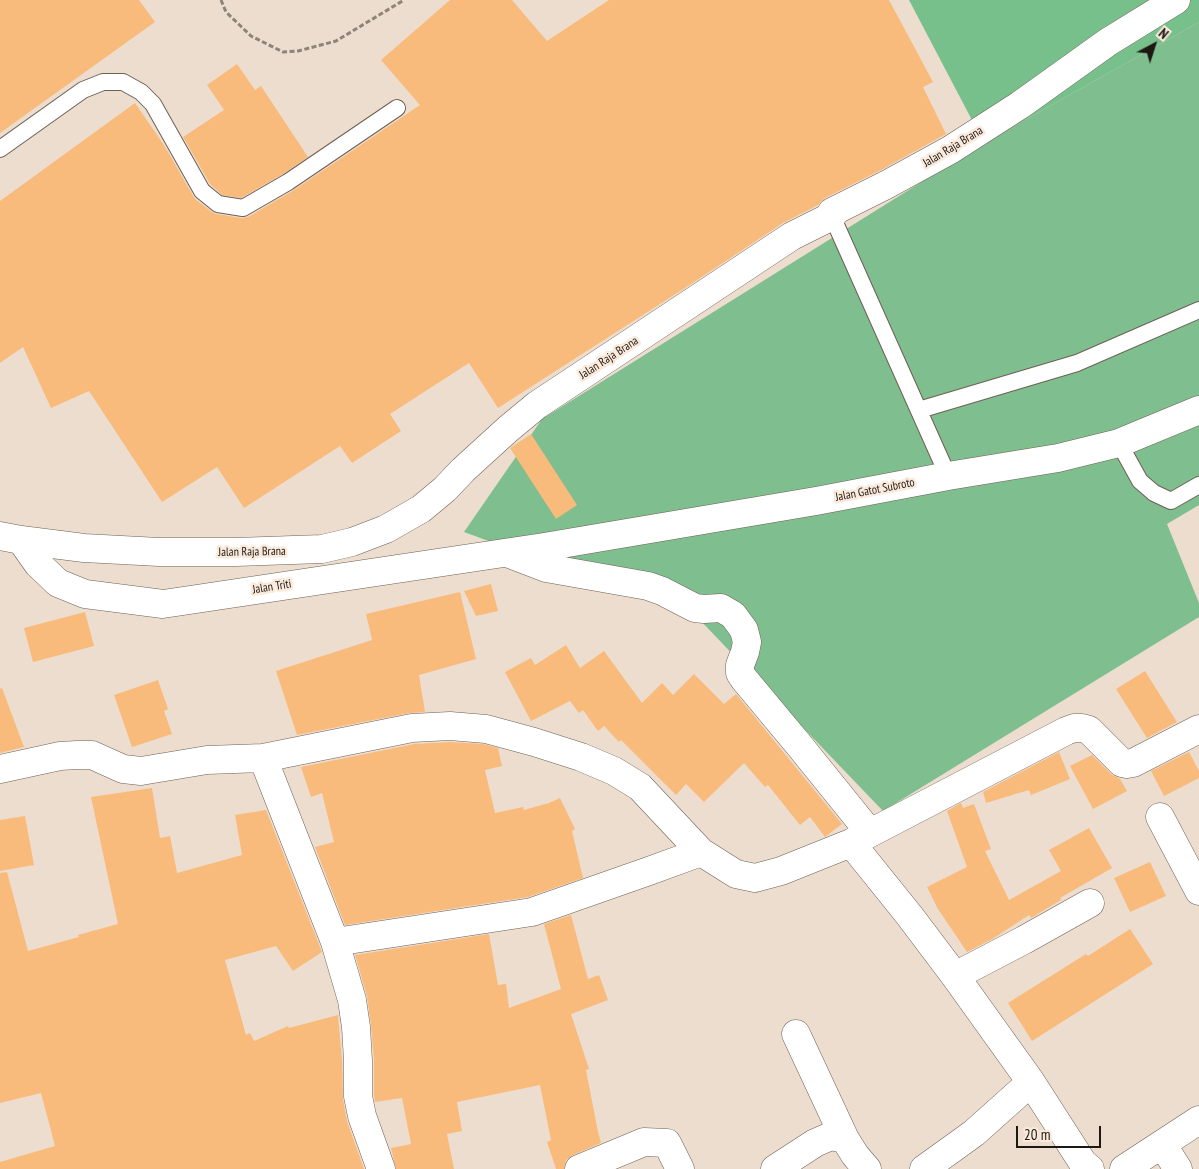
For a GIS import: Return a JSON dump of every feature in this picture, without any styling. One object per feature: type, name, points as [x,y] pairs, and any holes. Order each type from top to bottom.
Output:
[{"type":"street","name":"Jalan Raja Brana","points":[[10,538],[84,548],[159,552],[274,552],[322,549],[352,542],[386,529],[421,509],[445,489],[508,429],[538,405],[792,236],[832,216],[832,212],[950,150],[1020,105],[1108,42],[1176,0]]},
{"type":"street","name":"Jalan Gatot Subroto","points":[[544,547],[1058,458],[1119,443],[1199,410]]},
{"type":"street","name":"Jalan Triti","points":[[10,538],[58,583],[85,594],[163,604],[544,547]]},
{"type":"street","points":[[506,553],[546,568],[648,586],[695,608],[721,608],[733,616],[744,630],[747,642],[740,665],[740,673],[799,745],[909,915],[1031,1082],[1083,1163],[1090,1169]]},
{"type":"street","points":[[0,769],[60,756],[78,755],[92,756],[122,769],[141,772],[206,760],[264,758],[412,728],[450,726],[486,729],[581,757],[614,771],[640,787],[700,852],[736,874],[755,878],[781,871],[860,838],[1066,730],[1082,728],[1089,730],[1122,763],[1127,764],[1133,763],[1199,729]]},
{"type":"street","points":[[264,758],[335,942],[352,1000],[357,1035],[358,1096],[362,1116],[381,1169]]},
{"type":"street","points":[[1160,817],[1199,891]]},
{"type":"street","points":[[335,942],[532,912],[700,852]]},
{"type":"street","points":[[955,976],[1090,903]]},
{"type":"street","points":[[796,1034],[845,1140],[867,1169]]},
{"type":"street","points":[[924,1169],[974,1133],[1031,1082]]},
{"type":"street","points":[[1124,1169],[1199,1120]]},
{"type":"street","points":[[775,1169],[815,1144],[832,1136],[845,1140]]},
{"type":"street","points":[[579,1169],[644,1142],[667,1143],[680,1169]]},
{"type":"street","points":[[1162,1144],[1178,1169]]},
{"type":"lane","points":[[0,149],[83,90],[103,82],[124,82],[141,92],[153,104],[202,191],[218,204],[243,208],[288,182],[398,108]]},
{"type":"lane","points":[[832,216],[948,476]]},
{"type":"lane","points":[[919,410],[1077,363],[1199,310]]},
{"type":"lane","points":[[1119,443],[1140,481],[1154,493],[1171,500],[1199,486]]},
{"type":"path","points":[[221,0],[226,12],[251,36],[283,52],[336,41],[404,0]]},
{"type":"green space","points":[[909,0],[1199,0],[1199,22],[984,143]]},
{"type":"green space","points":[[1199,22],[1199,505],[1167,524],[1199,603],[1199,617],[883,811],[698,618],[464,532],[542,419],[984,143]]},
{"type":"building","points":[[0,0],[139,0],[155,22],[0,133]]},
{"type":"building","points":[[450,0],[512,0],[547,41],[609,0],[889,0],[933,82],[923,87],[946,134],[825,198],[818,205],[783,223],[498,408],[469,363],[390,414],[401,431],[352,463],[340,446],[244,508],[217,467],[162,502],[89,391],[51,408],[23,347],[0,363],[0,201],[135,103],[164,145],[195,199],[216,214],[241,218],[248,217],[294,190],[420,105],[381,60]]},
{"type":"building","points":[[237,64],[255,90],[261,86],[308,157],[241,198],[222,195],[210,184],[183,137],[224,110],[207,85]]},
{"type":"building","points":[[531,434],[577,505],[556,519],[510,448]]},
{"type":"building","points":[[491,584],[498,611],[476,616],[464,591]]},
{"type":"building","points":[[460,592],[476,659],[419,675],[425,712],[409,713],[297,735],[276,671],[372,640],[366,614]]},
{"type":"building","points":[[85,612],[94,646],[33,662],[24,628]]},
{"type":"building","points":[[566,645],[580,668],[604,651],[642,703],[662,683],[673,695],[694,674],[724,704],[736,694],[842,824],[825,837],[810,817],[800,825],[768,785],[765,787],[744,763],[704,802],[686,784],[676,795],[621,740],[619,742],[604,726],[598,731],[583,710],[579,713],[570,701],[531,721],[505,672],[531,658],[535,665]]},
{"type":"building","points":[[1145,671],[1177,722],[1147,738],[1116,689]]},
{"type":"building","points":[[158,680],[168,709],[164,711],[172,734],[132,747],[114,695]]},
{"type":"building","points":[[2,688],[24,747],[0,753],[0,689]]},
{"type":"building","points":[[450,742],[483,744],[498,748],[502,766],[485,770],[495,813],[523,807],[524,810],[560,798],[575,829],[572,831],[583,878],[528,897],[345,925],[315,847],[334,842],[322,793],[311,797],[301,767],[414,744]]},
{"type":"building","points":[[1059,752],[1070,779],[1031,795],[1029,790],[986,803],[983,792]]},
{"type":"building","points":[[1189,752],[1199,771],[1199,778],[1164,796],[1151,771]]},
{"type":"building","points":[[1092,755],[1111,774],[1120,779],[1127,791],[1093,809],[1070,766]]},
{"type":"building","points":[[152,788],[160,838],[170,836],[177,873],[242,855],[235,815],[266,810],[322,952],[293,971],[276,946],[225,960],[246,1035],[250,1033],[254,1041],[288,1026],[289,1028],[338,1015],[343,1099],[347,1121],[364,1169],[0,1169],[0,1162],[55,1146],[41,1093],[0,1103],[0,873],[7,872],[28,951],[118,924],[91,797]]},
{"type":"building","points":[[961,803],[963,808],[974,804],[991,849],[985,851],[1009,900],[1061,871],[1049,850],[1089,828],[1112,868],[1060,898],[1061,900],[1031,918],[1029,915],[994,938],[967,952],[938,909],[927,887],[967,867],[947,811]]},
{"type":"building","points":[[25,816],[34,865],[0,871],[0,820]]},
{"type":"building","points":[[1150,862],[1166,896],[1130,912],[1114,878]]},
{"type":"building","points":[[571,915],[588,979],[599,975],[608,1000],[571,1014],[589,1069],[586,1070],[601,1143],[573,1155],[566,1160],[564,1169],[556,1169],[547,1142],[551,1140],[540,1085],[457,1102],[462,1131],[447,1134],[454,1169],[396,1169],[391,1148],[411,1144],[402,1098],[375,1102],[371,1025],[367,996],[355,955],[489,934],[498,985],[506,984],[509,1008],[561,989],[544,924]]},
{"type":"building","points":[[1130,929],[1153,964],[1032,1041],[1008,1003]]}]
